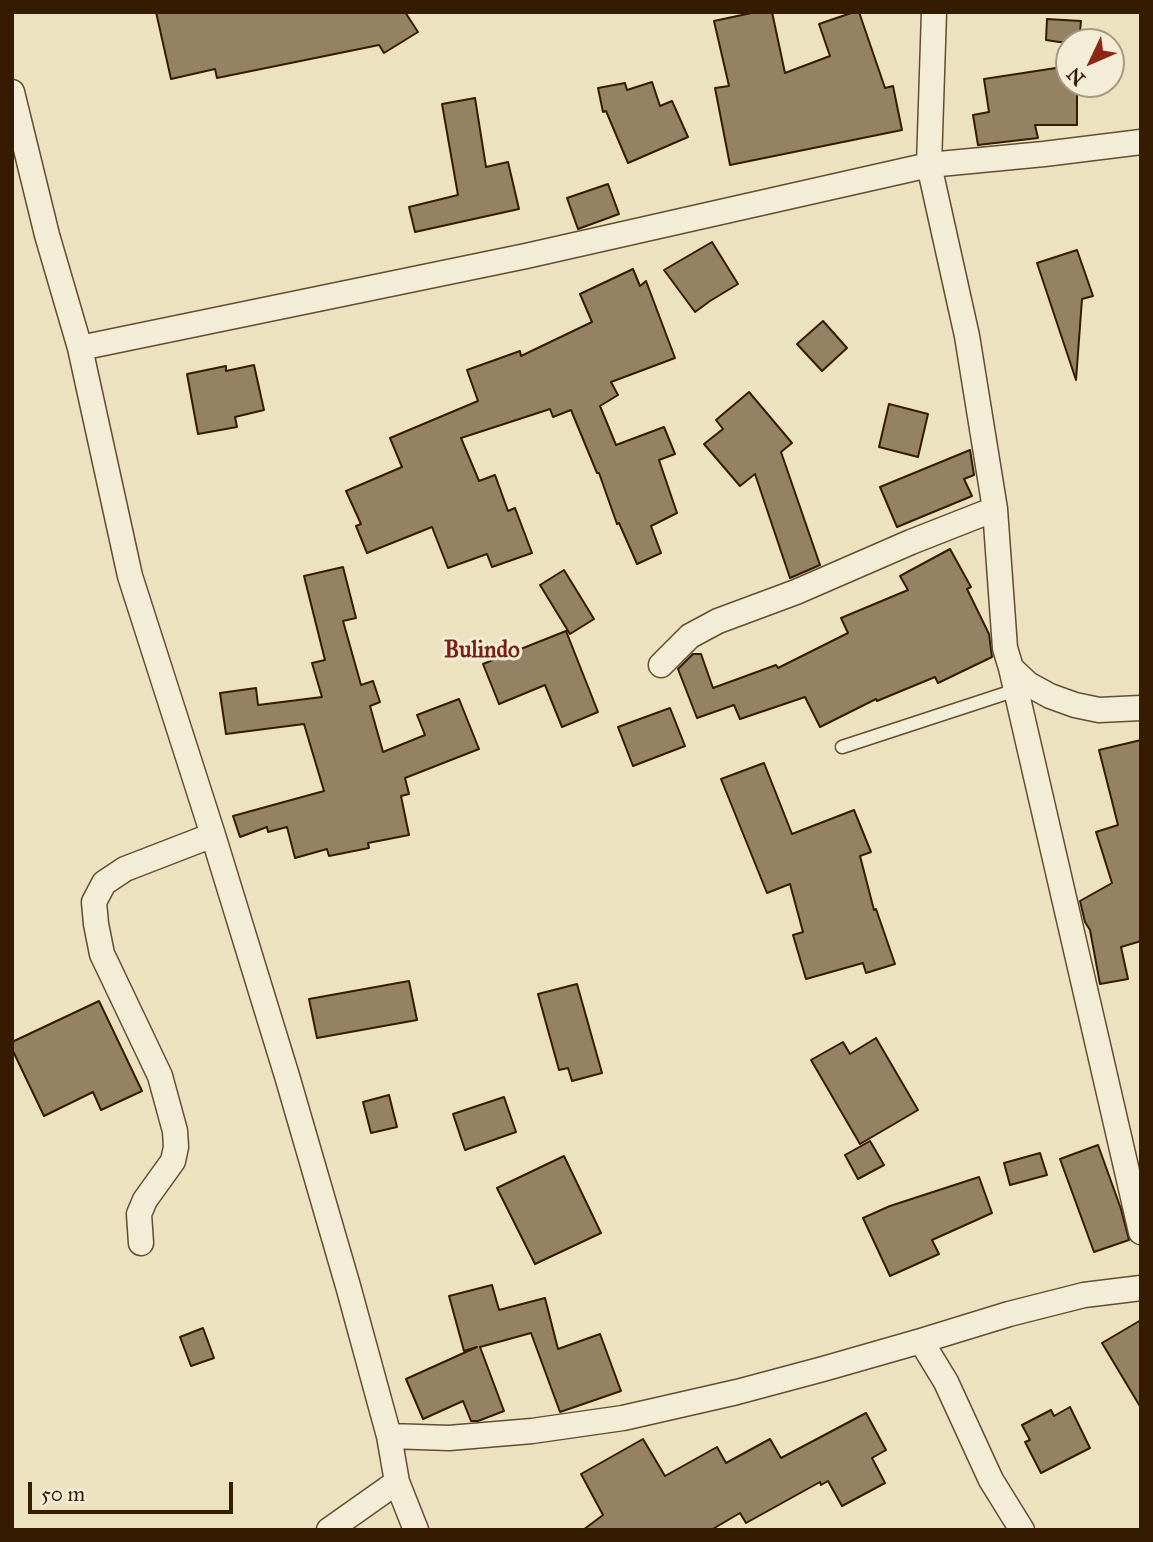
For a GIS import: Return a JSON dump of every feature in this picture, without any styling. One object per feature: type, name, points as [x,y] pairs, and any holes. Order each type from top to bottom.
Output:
[{"type":"street","points":[[934,12],[929,165],[967,336],[995,509],[1004,648],[1141,1232]]},
{"type":"street","points":[[12,92],[47,235],[80,348],[130,576],[295,1103],[389,1436],[397,1482],[416,1530]]},
{"type":"street","points":[[80,348],[526,256],[929,165],[1141,142]]},
{"type":"street","points":[[661,665],[690,636],[718,621],[796,592],[995,509]]},
{"type":"street","points":[[1013,679],[1075,705],[1099,710],[1141,708]]},
{"type":"street","points":[[141,1243],[139,1214],[145,1200],[173,1161],[175,1131],[160,1076],[102,954],[94,902],[104,883],[125,869],[213,835]]},
{"type":"street","points":[[389,1436],[449,1438],[532,1431],[623,1418],[737,1392],[1071,1298],[1141,1288]]},
{"type":"street","points":[[921,1341],[946,1382],[991,1480],[1022,1530]]},
{"type":"street","points":[[328,1530],[397,1482]]},
{"type":"lane","points":[[842,747],[1013,679]]},
{"type":"building","points":[[156,12],[405,12],[418,32],[384,53],[379,45],[217,78],[215,69],[171,79]]},
{"type":"building","points":[[756,12],[772,12],[785,73],[830,56],[819,24],[859,12],[885,88],[893,86],[902,130],[730,165],[715,88],[729,86],[714,21]]},
{"type":"building","points":[[1047,19],[1081,21],[1080,28],[1055,28],[1055,41],[1046,40]]},
{"type":"building","points":[[1055,68],[1055,98],[1077,98],[1077,125],[1035,125],[1038,138],[978,145],[973,115],[989,112],[984,79]]},
{"type":"building","points":[[652,82],[660,106],[672,101],[688,137],[628,163],[606,111],[603,112],[598,88],[625,83],[627,90]]},
{"type":"building","points":[[475,98],[486,167],[508,162],[519,209],[415,232],[409,207],[458,195],[442,104]]},
{"type":"building","points":[[608,184],[619,214],[578,229],[567,198]]},
{"type":"building","points":[[712,242],[738,284],[695,312],[664,270]]},
{"type":"building","points":[[1077,250],[1093,296],[1082,299],[1076,380],[1037,263]]},
{"type":"building","points":[[633,269],[640,286],[646,281],[675,358],[611,382],[618,395],[600,406],[616,445],[664,427],[675,454],[659,460],[677,513],[651,526],[661,553],[637,564],[619,523],[617,524],[599,473],[571,410],[553,417],[550,409],[461,438],[479,481],[495,475],[508,511],[515,508],[532,553],[492,567],[487,554],[448,568],[432,527],[367,553],[356,526],[361,524],[346,491],[402,467],[390,438],[478,401],[467,370],[520,351],[521,356],[592,322],[580,294]]},
{"type":"building","points":[[823,321],[847,348],[822,371],[797,344]]},
{"type":"building","points":[[254,365],[264,410],[235,417],[237,427],[198,434],[187,374],[226,366],[226,371]]},
{"type":"building","points":[[749,392],[792,443],[781,452],[820,565],[790,578],[755,474],[740,486],[704,444],[723,429],[716,420]]},
{"type":"building","points":[[889,404],[928,414],[918,457],[879,447]]},
{"type":"building","points":[[970,450],[974,475],[964,479],[972,496],[897,527],[880,487]]},
{"type":"building","points":[[950,549],[971,587],[967,589],[989,634],[992,657],[938,683],[935,677],[877,701],[876,699],[820,727],[805,697],[740,719],[734,705],[697,718],[678,669],[693,654],[701,654],[713,688],[776,665],[778,668],[848,633],[841,618],[908,590],[900,576]]},
{"type":"building","points":[[343,567],[356,618],[343,621],[361,685],[373,681],[380,702],[370,706],[383,752],[425,735],[417,715],[459,699],[479,749],[405,778],[409,794],[401,796],[409,835],[368,843],[369,848],[329,856],[327,849],[295,858],[287,827],[268,832],[267,827],[240,837],[233,816],[324,791],[304,724],[226,734],[220,693],[256,688],[258,705],[322,697],[312,663],[325,660],[304,576]]},
{"type":"building","points":[[564,570],[594,619],[570,634],[540,585]]},
{"type":"building","points":[[566,631],[598,712],[562,727],[545,685],[499,704],[483,664]]},
{"type":"building","points":[[670,708],[685,746],[633,766],[618,727]]},
{"type":"building","points":[[1141,740],[1141,941],[1121,947],[1128,979],[1100,984],[1090,930],[1085,922],[1080,901],[1112,883],[1096,832],[1118,825],[1099,750]]},
{"type":"building","points":[[764,763],[792,834],[854,810],[871,852],[860,856],[874,910],[876,909],[895,964],[866,973],[863,963],[806,979],[793,935],[803,932],[790,884],[767,893],[721,779]]},
{"type":"building","points":[[409,981],[417,1020],[317,1038],[309,999]]},
{"type":"building","points":[[577,984],[602,1073],[572,1081],[568,1068],[559,1070],[538,994]]},
{"type":"building","points":[[99,1001],[142,1091],[101,1110],[93,1092],[44,1116],[12,1049],[12,1042]]},
{"type":"building","points":[[876,1038],[918,1110],[860,1144],[811,1060],[843,1042],[850,1054]]},
{"type":"building","points":[[389,1095],[397,1127],[371,1133],[363,1102]]},
{"type":"building","points":[[504,1097],[516,1132],[465,1150],[453,1114]]},
{"type":"building","points":[[870,1141],[884,1165],[858,1179],[845,1155]]},
{"type":"building","points":[[1098,1145],[1129,1240],[1094,1252],[1060,1159]]},
{"type":"building","points":[[1040,1153],[1047,1175],[1010,1185],[1004,1163]]},
{"type":"building","points":[[564,1156],[601,1233],[535,1264],[497,1188]]},
{"type":"building","points":[[979,1177],[992,1213],[932,1240],[939,1254],[890,1276],[863,1218],[890,1206]]},
{"type":"building","points":[[492,1285],[499,1310],[545,1298],[558,1349],[600,1334],[621,1391],[560,1412],[531,1333],[480,1347],[504,1411],[471,1421],[463,1401],[423,1419],[406,1379],[477,1347],[464,1351],[449,1296]]},
{"type":"building","points":[[1141,1320],[1141,1408],[1102,1343]]},
{"type":"building","points":[[203,1328],[214,1358],[191,1366],[180,1337]]},
{"type":"building","points":[[1070,1407],[1090,1448],[1041,1473],[1025,1442],[1030,1440],[1022,1425],[1051,1410],[1054,1416]]},
{"type":"building","points":[[866,1413],[886,1450],[872,1458],[885,1483],[842,1506],[828,1481],[821,1485],[820,1482],[746,1523],[740,1513],[711,1530],[583,1530],[603,1515],[581,1474],[643,1439],[665,1476],[717,1447],[726,1463],[770,1439],[781,1458]]},
{"type":"district","name":"Bulindo","points":[[482,651]]}]
